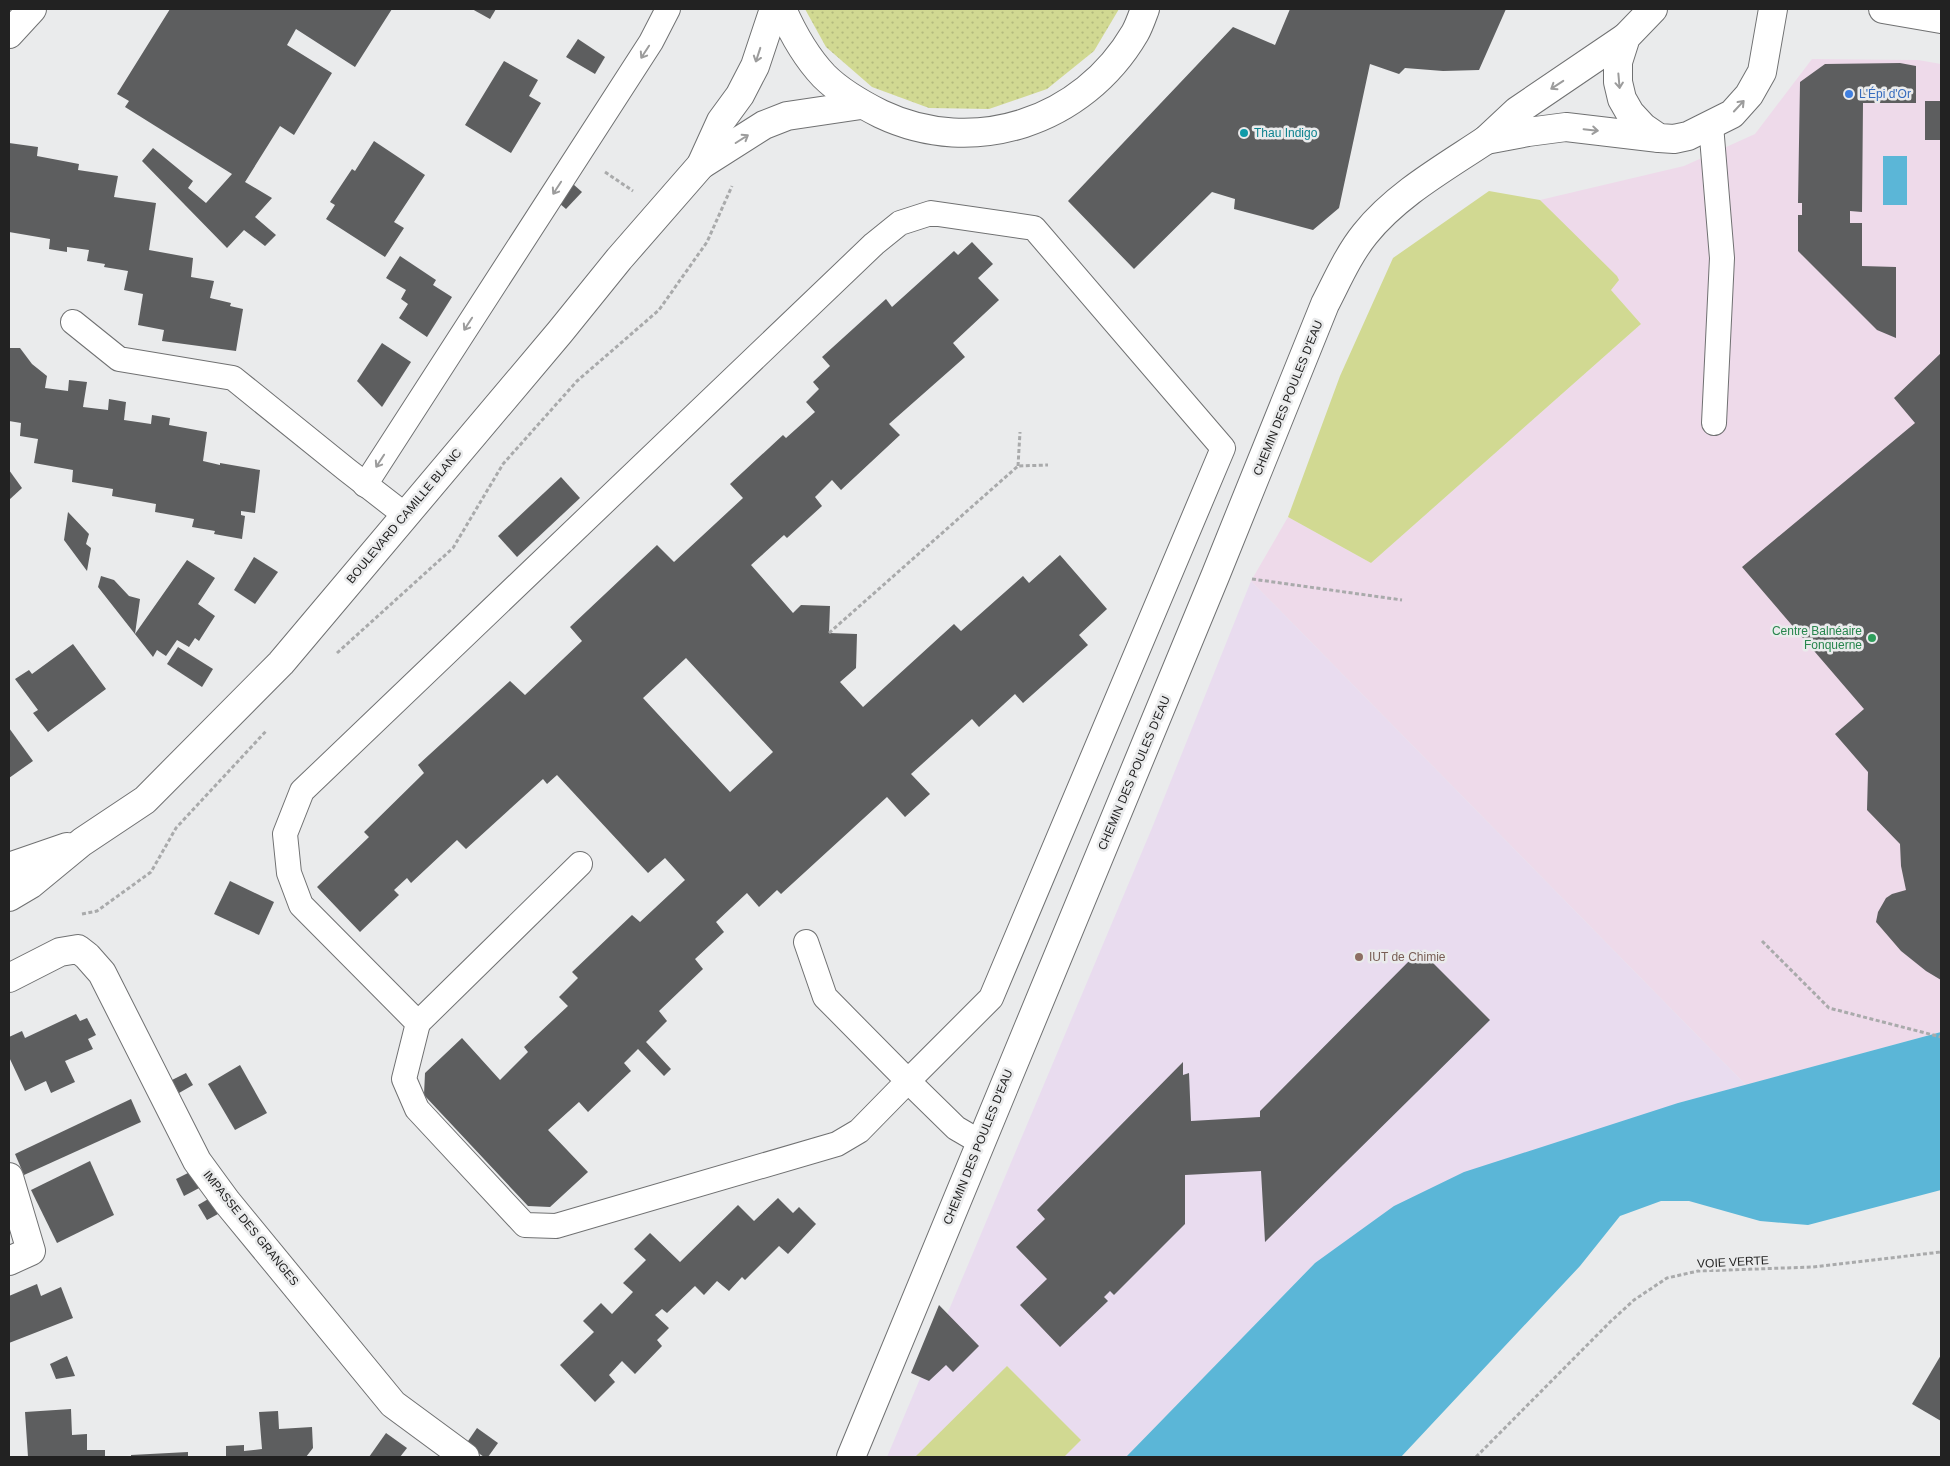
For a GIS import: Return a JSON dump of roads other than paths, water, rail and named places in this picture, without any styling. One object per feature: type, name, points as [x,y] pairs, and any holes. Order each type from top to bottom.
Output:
[{"type":"street","points":[[9,34],[32,9]]},
{"type":"street","name":"BOULEVARD CAMILLE BLANC","points":[[9,897],[31,884],[82,842],[145,800],[281,663],[560,332],[619,259],[701,165],[721,121],[740,96],[755,66],[774,9]]},
{"type":"street","points":[[782,9],[796,40],[825,76],[861,105],[902,124],[947,133],[992,132],[1035,120],[1075,99],[1109,69],[1135,33],[1145,9]]},
{"type":"street","name":"CHEMIN DES POULES D'EAU","points":[[851,1457],[1216,574],[1325,304],[1345,265],[1365,234],[1392,206],[1430,177],[1486,140],[1517,111],[1626,38],[1652,9]]},
{"type":"street","name":"CHEMIN DES POULES D'EAU","points":[[1486,140],[1528,132],[1566,128],[1674,139],[1688,136],[1732,114],[1749,95],[1762,72],[1773,9]]},
{"type":"street","points":[[1883,9],[1941,19]]},
{"type":"street","name":"CHEMIN DES POULES D'EAU","points":[[1626,38],[1618,62],[1618,82],[1622,99],[1630,112],[1643,126],[1659,138]]},
{"type":"street","name":"BOULEVARD CAMILLE BLANC","points":[[701,165],[764,125],[787,116],[861,105]]},
{"type":"street","name":"BOULEVARD CAMILLE BLANC","points":[[9,867],[82,842]]},
{"type":"street","name":"IMPASSE DES GRANGES","points":[[9,978],[60,952],[78,949],[87,956],[102,973],[197,1161],[227,1202],[393,1404],[465,1457]]},
{"type":"street","points":[[9,1177],[31,1251],[9,1261]]},
{"type":"lane","points":[[365,485],[651,42],[668,9]]},
{"type":"lane","points":[[1711,125],[1722,258],[1714,423]]},
{"type":"lane","points":[[418,1023],[301,905],[289,873],[285,834],[302,791],[874,244],[900,223],[931,213],[1034,228],[1223,448],[991,998],[859,1132],[837,1144],[556,1226],[525,1225],[417,1110],[404,1079],[418,1023],[580,864]]},
{"type":"lane","points":[[73,322],[118,359],[233,378],[405,515]]},
{"type":"lane","points":[[806,942],[825,997],[956,1128],[980,1142]]},
{"type":"water","points":[[1883,156],[1907,156],[1907,205],[1883,205]]},
{"type":"water","points":[[1941,1032],[1941,1190],[1808,1225],[1760,1221],[1689,1201],[1661,1201],[1620,1216],[1580,1266],[1401,1457],[1126,1457],[1315,1263],[1394,1206],[1464,1172],[1678,1103]]},
{"type":"place","name":"L'Épi d'Or","points":[[1849,94]]},
{"type":"place","name":"Thau Indigo","points":[[1244,133]]},
{"type":"place","name":"Centre Balnéaire Fonquerne","points":[[1872,638]]},
{"type":"place","name":"IUT de Chimie","points":[[1359,957]]}]
